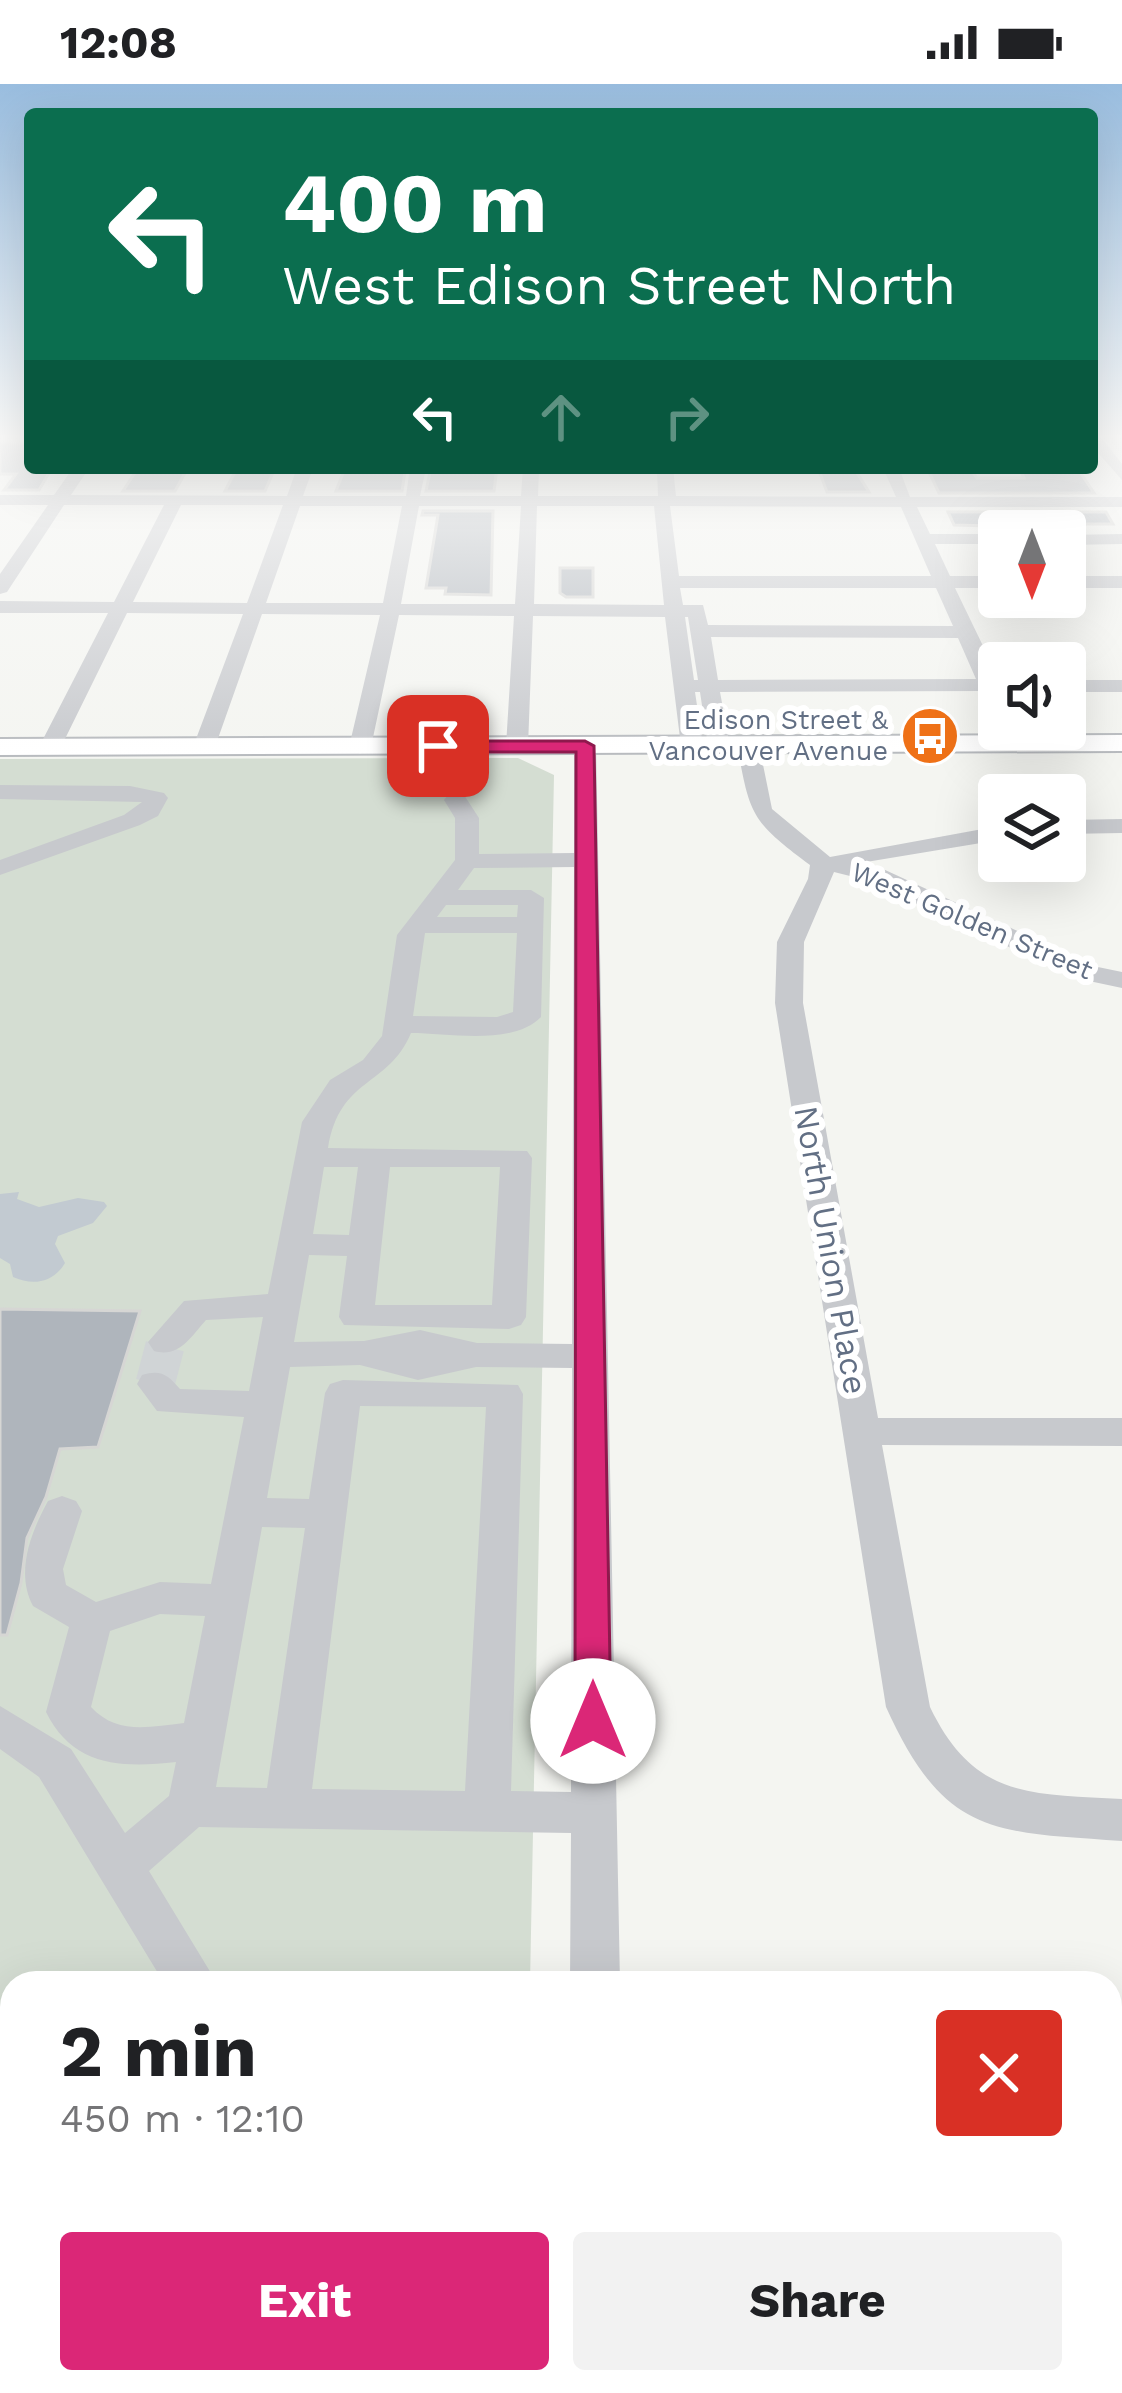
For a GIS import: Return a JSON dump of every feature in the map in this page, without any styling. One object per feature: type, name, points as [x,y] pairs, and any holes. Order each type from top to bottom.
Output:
[{"type":"main road","points":[[0,747],[719,746],[978,737]]},
{"type":"main road","points":[[1086,741],[1122,743]]},
{"type":"street","points":[[0,589],[29,545]]},
{"type":"street","points":[[50,747],[153,545]]},
{"type":"street","points":[[204,747],[278,545]]},
{"type":"street","points":[[360,747],[404,545]]},
{"type":"street","points":[[517,746],[527,545]]},
{"type":"street","points":[[677,545],[719,746]]},
{"type":"street","points":[[926,545],[978,654]]},
{"type":"street","points":[[681,582],[978,582]]},
{"type":"street","points":[[1086,582],[1122,582]]},
{"type":"street","points":[[0,607],[524,610],[967,632]]},
{"type":"street","points":[[690,617],[683,686],[777,829],[822,862],[978,836]]},
{"type":"street","points":[[683,686],[978,685]]},
{"type":"street","points":[[1086,686],[1122,686]]},
{"type":"street","points":[[585,746],[595,1971]]},
{"type":"street","points":[[0,791],[130,793],[156,798],[150,811],[132,820],[0,868]]},
{"type":"street","points":[[190,1808],[308,1157],[326,1104],[340,1086],[373,1066],[396,1037],[410,934],[467,861],[467,818],[456,800]]},
{"type":"street","points":[[1086,827],[1122,826]]},
{"type":"street","points":[[467,861],[584,860]]},
{"type":"street","name":"West Golden Street","points":[[822,862],[874,874],[1085,972],[1122,980]]},
{"type":"street","name":"North Union Place","points":[[822,862],[824,872],[794,931],[787,975],[908,1706],[931,1758],[950,1779],[994,1807],[1122,1820]]},
{"type":"street","points":[[398,1024],[500,1026],[527,1017],[531,898],[436,897]]},
{"type":"street","points":[[419,926],[530,925]]},
{"type":"street","points":[[308,1157],[516,1158],[509,1316],[356,1317],[375,1159]]},
{"type":"street","points":[[292,1244],[365,1246]]},
{"type":"street","points":[[166,1342],[196,1309],[282,1304]]},
{"type":"street","points":[[273,1355],[367,1353],[387,1344],[456,1345],[471,1355],[589,1355]]},
{"type":"street","points":[[155,1384],[170,1402],[265,1404]]},
{"type":"street","points":[[287,1809],[343,1393],[506,1394],[487,1812]]},
{"type":"street","points":[[863,1431],[1122,1432]]},
{"type":"street","points":[[62,1511],[44,1569],[47,1594],[92,1620],[160,1598],[228,1601]]},
{"type":"street","points":[[244,1512],[327,1514]]},
{"type":"street","points":[[92,1620],[68,1712],[96,1742],[136,1747],[202,1740]]},
{"type":"street","points":[[0,1725],[55,1762],[185,1971]]},
{"type":"street","points":[[120,1866],[190,1808],[594,1813]]},
{"type":"shaded area","points":[[518,758],[554,775],[530,1971],[0,1971],[0,759]]},
{"type":"shaded area","points":[[19,1192],[17,1199],[39,1207],[78,1198],[107,1206],[93,1223],[58,1236],[55,1244],[65,1263],[42,1281],[13,1277],[10,1264],[0,1258],[0,1194]]},
{"type":"building","points":[[433,545],[492,545],[491,595],[445,594],[446,588],[426,588]]},
{"type":"building","points":[[560,568],[593,568],[593,597],[560,593]]},
{"type":"building","points":[[0,1309],[140,1311],[98,1447],[60,1449],[27,1538],[7,1635],[0,1635]]},
{"type":"tunnel","points":[[155,1384],[166,1342]]},
{"type":"place","name":"Edison Street & Vancouver Avenue","points":[[930,736]]},
{"type":"route","points":[[438,746],[585,746],[593,1721]]}]
